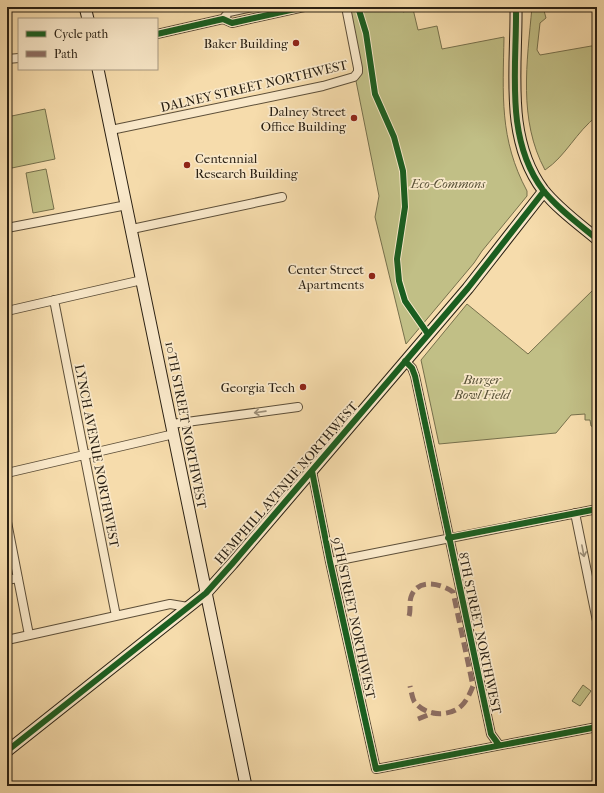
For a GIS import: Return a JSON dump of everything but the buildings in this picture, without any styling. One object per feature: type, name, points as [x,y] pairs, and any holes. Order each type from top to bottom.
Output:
[{"type":"street","points":[[85,7],[88,18]]},
{"type":"street","points":[[158,34],[223,19],[229,12],[252,7]]},
{"type":"street","points":[[223,19],[232,23],[304,7]]},
{"type":"street","name":"DALNEY STREET NORTHWEST","points":[[111,130],[323,86],[354,77],[358,72],[358,68],[346,7]]},
{"type":"street","points":[[516,7],[514,70],[516,114],[526,158],[544,191],[560,208],[597,239]]},
{"type":"street","points":[[7,59],[18,58]]},
{"type":"street","name":"10TH STREET NORTHWEST","points":[[98,70],[246,786]]},
{"type":"street","name":"HEMPHILL AVENUE NORTHWEST","points":[[7,751],[206,593],[468,288],[544,191]]},
{"type":"street","points":[[132,229],[282,197]]},
{"type":"street","points":[[7,228],[127,205]]},
{"type":"street","points":[[7,311],[142,280]]},
{"type":"street","name":"LYNCH AVENUE NORTHWEST","points":[[54,300],[116,616]]},
{"type":"street","name":"8TH STREET NORTHWEST","points":[[405,361],[412,368],[415,376],[448,538],[491,734],[499,745]]},
{"type":"street","points":[[7,473],[84,455],[173,430],[298,407]]},
{"type":"street","name":"9TH STREET NORTHWEST","points":[[312,471],[330,562],[376,769],[499,745]]},
{"type":"street","points":[[330,562],[597,509]]},
{"type":"street","points":[[575,513],[597,621]]},
{"type":"street","points":[[7,522],[29,635]]},
{"type":"street","points":[[7,580],[18,578]]},
{"type":"street","points":[[7,640],[170,604],[188,607]]},
{"type":"street","points":[[499,745],[597,727]]},
{"type":"green space","name":"Eco-Commons","points":[[402,7],[403,12],[413,9],[418,30],[437,26],[442,49],[504,37],[503,97],[507,134],[511,153],[527,191],[527,196],[474,263],[406,344],[375,217],[379,196],[356,81],[362,72],[348,8]]},
{"type":"green space","points":[[532,7],[543,7],[546,18],[540,23],[537,50],[540,55],[597,45],[597,116],[583,129],[559,158],[545,170],[536,151],[531,131],[526,90]]},
{"type":"green space","points":[[45,109],[55,159],[7,169],[7,117]]},
{"type":"green space","points":[[46,169],[54,209],[33,213],[26,173]]},
{"type":"green space","name":"Burger Bowl Field","points":[[597,286],[597,428],[591,426],[590,420],[585,420],[585,414],[571,415],[556,433],[439,444],[421,360],[467,304],[528,354]]},
{"type":"green space","points":[[583,685],[591,691],[580,706],[572,701]]},
{"type":"marked path","points":[[409,616],[411,597],[418,587],[429,584],[442,586],[453,592],[473,686],[467,699],[459,708],[439,714],[431,713],[419,706],[414,701],[410,686]]},
{"type":"marked path","points":[[418,719],[433,713]]},
{"type":"cycle path","points":[[158,34],[223,19],[232,23],[304,7]]},
{"type":"cycle path","points":[[358,7],[366,33],[375,94],[394,137],[403,171],[405,207],[397,259],[399,281],[405,301],[428,334]]},
{"type":"cycle path","points":[[516,7],[515,102],[522,148],[531,170],[543,190],[562,210],[597,239]]},
{"type":"cycle path","points":[[7,751],[206,593],[468,288],[544,191]]},
{"type":"cycle path","points":[[405,361],[412,368],[415,376],[491,734],[499,745]]},
{"type":"cycle path","points":[[312,471],[330,562],[376,769],[597,727]]},
{"type":"cycle path","points":[[448,538],[597,509]]},
{"type":"place","name":"Baker Building","points":[[296,43]]},
{"type":"place","name":"Dalney Street Office Building","points":[[354,118]]},
{"type":"place","name":"Centennial Research Building","points":[[187,165]]},
{"type":"place","name":"Center Street Apartments","points":[[372,276]]},
{"type":"place","name":"Georgia Tech","points":[[303,387]]}]
